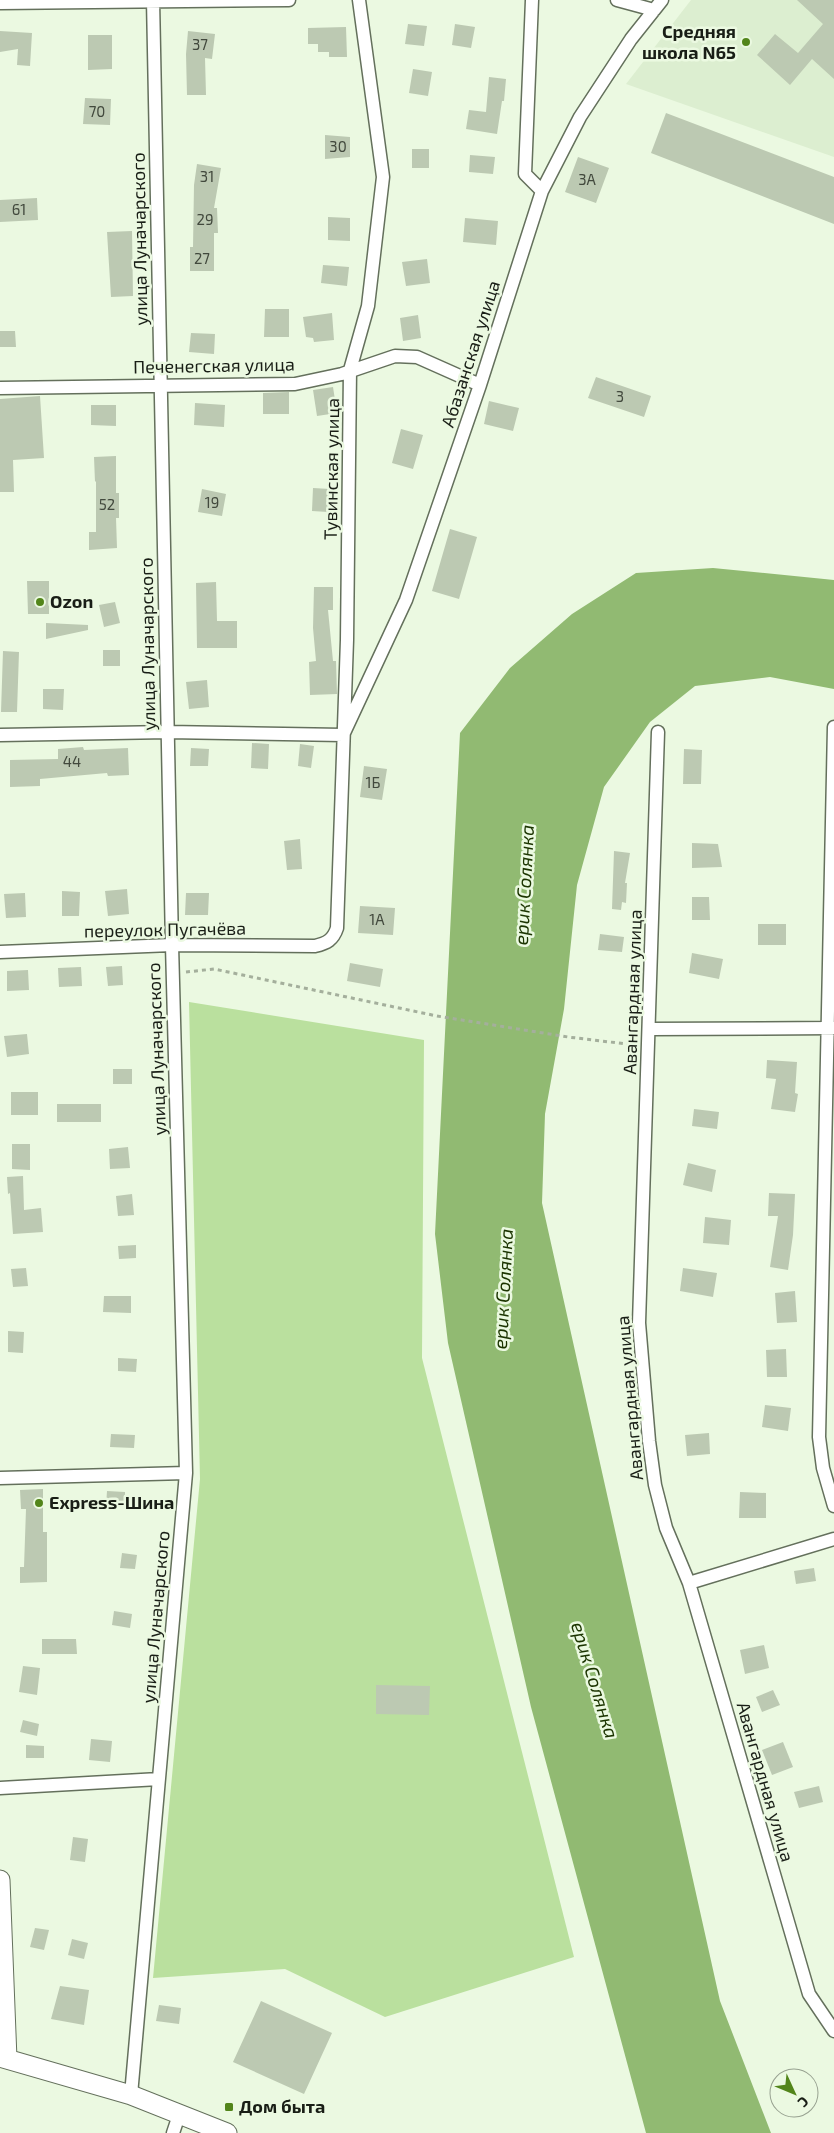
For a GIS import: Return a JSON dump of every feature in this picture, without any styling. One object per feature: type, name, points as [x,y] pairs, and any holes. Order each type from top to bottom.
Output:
[{"type":"main road","points":[[0,1880],[3,2058],[131,2096],[176,2124],[227,2133]]},
{"type":"street","points":[[0,4],[289,0]]},
{"type":"street","name":"Тувинская улица","points":[[330,941],[337,928],[347,640],[350,370],[368,306],[383,177],[359,0]]},
{"type":"street","points":[[532,0],[525,174],[542,191]]},
{"type":"street","points":[[617,0],[658,5]]},
{"type":"street","name":"улица Луначарского","points":[[131,2096],[186,1473],[172,945],[153,1]]},
{"type":"street","name":"Абазанская улица","points":[[343,734],[406,600],[480,385],[542,191],[580,117],[631,38],[658,5]]},
{"type":"street","name":"Печенегская улица","points":[[0,388],[294,384],[395,356],[417,357],[480,385]]},
{"type":"street","points":[[834,727],[831,1027],[819,1438],[823,1468],[834,1506]]},
{"type":"street","points":[[0,735],[168,732],[343,734]]},
{"type":"street","name":"Авангардная улица","points":[[658,732],[650,1029],[639,1323],[649,1441],[655,1485],[666,1528],[689,1583],[809,1994],[834,2030]]},
{"type":"street","name":"переулок Пугачёва","points":[[0,952],[172,945],[315,946],[330,941]]},
{"type":"street","points":[[650,1029],[831,1027]]},
{"type":"street","points":[[0,1478],[186,1473]]},
{"type":"street","points":[[689,1583],[834,1539]]},
{"type":"street","points":[[0,1788],[159,1779]]},
{"type":"path","points":[[173,974],[214,969],[437,1016],[568,1037],[648,1047]]},
{"type":"shaded area","name":"Средняя школа N65","points":[[691,0],[834,0],[834,157],[626,84]]},
{"type":"shaded area","points":[[189,1002],[424,1040],[422,1358],[574,1957],[385,2017],[285,1969],[153,1978],[200,1479]]},
{"type":"water","name":"ерик Солянка","points":[[713,568],[834,580],[834,689],[770,677],[695,686],[650,722],[604,787],[577,885],[564,1009],[545,1114],[542,1203],[720,2001],[771,2133],[646,2133],[531,1707],[448,1343],[435,1234],[460,733],[510,668],[572,614],[636,573]]},
{"type":"building","name":"Средняя школа N65","points":[[797,0],[834,0],[834,79],[812,59],[790,85],[757,55],[775,34],[798,53],[823,24]]},
{"type":"building","points":[[408,24],[427,26],[424,46],[405,44]]},
{"type":"building","points":[[455,24],[475,27],[471,48],[452,45]]},
{"type":"building","points":[[346,27],[347,57],[329,57],[329,52],[318,52],[318,44],[308,44],[308,28]]},
{"type":"building","points":[[0,31],[32,33],[30,66],[17,65],[18,49],[0,52]]},
{"type":"building","points":[[188,31],[215,34],[212,59],[205,58],[206,95],[187,95],[186,54]]},
{"type":"building","points":[[88,35],[112,35],[112,69],[88,70]]},
{"type":"building","points":[[413,69],[432,72],[428,96],[409,93]]},
{"type":"building","points":[[489,77],[506,79],[504,101],[502,101],[497,134],[466,129],[469,110],[486,112]]},
{"type":"building","points":[[85,98],[111,99],[110,125],[83,124]]},
{"type":"building","points":[[666,113],[834,177],[834,224],[651,153]]},
{"type":"building","points":[[325,135],[350,137],[350,157],[325,159]]},
{"type":"building","points":[[412,149],[429,149],[429,168],[412,168]]},
{"type":"building","points":[[470,155],[495,157],[493,174],[469,172]]},
{"type":"building","points":[[578,157],[609,168],[596,203],[565,192]]},
{"type":"building","points":[[197,164],[221,168],[214,208],[217,208],[218,233],[214,233],[214,271],[190,271],[190,247],[193,247],[194,185]]},
{"type":"building","points":[[37,198],[38,220],[0,222],[0,200]]},
{"type":"building","points":[[328,217],[350,218],[350,241],[328,240]]},
{"type":"building","points":[[465,218],[498,221],[496,245],[463,242]]},
{"type":"building","points":[[132,231],[133,296],[111,297],[107,232]]},
{"type":"building","points":[[427,259],[430,283],[406,286],[402,262]]},
{"type":"building","points":[[323,265],[349,267],[347,286],[321,283]]},
{"type":"building","points":[[265,309],[289,309],[289,337],[264,337]]},
{"type":"building","points":[[332,313],[334,340],[314,342],[313,338],[306,337],[303,317]]},
{"type":"building","points":[[418,315],[421,338],[403,341],[400,318]]},
{"type":"building","points":[[0,331],[15,331],[16,347],[0,347]]},
{"type":"building","points":[[191,333],[215,334],[214,354],[189,352]]},
{"type":"building","points":[[596,377],[651,396],[644,417],[588,398]]},
{"type":"building","points":[[333,387],[337,413],[317,416],[313,390]]},
{"type":"building","points":[[289,392],[289,414],[263,414],[263,393]]},
{"type":"building","points":[[40,396],[44,458],[13,460],[14,492],[0,492],[0,399]]},
{"type":"building","points":[[489,401],[519,408],[513,431],[484,424]]},
{"type":"building","points":[[195,403],[225,405],[224,427],[194,425]]},
{"type":"building","points":[[91,405],[116,405],[116,426],[91,425]]},
{"type":"building","points":[[401,429],[423,435],[413,469],[392,463]]},
{"type":"building","points":[[116,456],[116,493],[119,493],[119,518],[116,518],[117,548],[89,550],[89,532],[96,532],[94,457]]},
{"type":"building","points":[[313,488],[330,489],[328,512],[312,511]]},
{"type":"building","points":[[202,489],[226,494],[222,516],[198,512]]},
{"type":"building","points":[[450,529],[477,537],[459,599],[432,591]]},
{"type":"building","points":[[27,581],[49,581],[49,614],[28,614]]},
{"type":"building","points":[[216,582],[217,621],[237,621],[237,648],[197,648],[196,583]]},
{"type":"building","points":[[314,587],[333,587],[333,610],[328,610],[333,661],[336,661],[337,694],[310,695],[309,662],[316,661],[313,628]]},
{"type":"building","points":[[115,602],[120,623],[104,627],[99,605]]},
{"type":"building","points":[[46,623],[88,625],[88,630],[46,639]]},
{"type":"building","points":[[103,650],[120,650],[120,666],[103,666]]},
{"type":"building","points":[[3,651],[19,652],[17,712],[1,712]]},
{"type":"building","points":[[207,680],[209,707],[189,709],[186,682]]},
{"type":"building","points":[[43,689],[64,689],[63,710],[43,709]]},
{"type":"building","points":[[252,743],[269,744],[268,769],[251,768]]},
{"type":"building","points":[[300,744],[314,746],[311,768],[298,766]]},
{"type":"building","points":[[83,747],[84,750],[128,748],[129,775],[108,776],[107,773],[40,779],[40,786],[10,787],[10,760],[58,759],[58,749]]},
{"type":"building","points":[[191,748],[209,749],[208,766],[190,766]]},
{"type":"building","points":[[684,749],[702,750],[701,784],[683,784]]},
{"type":"building","points":[[364,766],[387,769],[382,800],[360,797]]},
{"type":"building","points":[[300,839],[302,869],[287,870],[284,841]]},
{"type":"building","points":[[692,843],[718,844],[722,867],[692,868]]},
{"type":"building","points":[[614,851],[630,853],[625,883],[627,883],[626,903],[622,902],[621,910],[612,909]]},
{"type":"building","points":[[127,889],[129,914],[108,916],[105,891]]},
{"type":"building","points":[[62,891],[80,892],[79,916],[62,916]]},
{"type":"building","points":[[25,893],[26,917],[6,918],[4,894]]},
{"type":"building","points":[[186,893],[209,893],[208,915],[185,915]]},
{"type":"building","points":[[692,897],[709,897],[710,920],[692,920]]},
{"type":"building","points":[[360,906],[395,908],[393,935],[358,933]]},
{"type":"building","points":[[758,924],[786,924],[786,945],[758,945]]},
{"type":"building","points":[[600,934],[624,937],[622,952],[598,950]]},
{"type":"building","points":[[692,953],[723,959],[719,979],[689,973]]},
{"type":"building","points":[[350,963],[383,969],[380,987],[347,981]]},
{"type":"building","points":[[122,966],[123,985],[108,986],[106,967]]},
{"type":"building","points":[[81,967],[82,986],[59,987],[58,968]]},
{"type":"building","points":[[28,970],[29,990],[7,991],[7,971]]},
{"type":"building","points":[[27,1034],[29,1054],[7,1057],[4,1036]]},
{"type":"building","points":[[767,1060],[797,1062],[795,1093],[798,1094],[795,1112],[771,1109],[776,1079],[766,1078]]},
{"type":"building","points":[[113,1069],[132,1069],[132,1084],[113,1084]]},
{"type":"building","points":[[11,1092],[38,1092],[38,1115],[11,1115]]},
{"type":"building","points":[[57,1104],[101,1104],[101,1122],[57,1122]]},
{"type":"building","points":[[694,1109],[719,1112],[717,1129],[692,1126]]},
{"type":"building","points":[[12,1144],[30,1144],[30,1170],[12,1169]]},
{"type":"building","points":[[128,1147],[130,1168],[110,1169],[109,1149]]},
{"type":"building","points":[[688,1163],[716,1170],[712,1192],[683,1185]]},
{"type":"building","points":[[23,1176],[24,1210],[41,1208],[43,1232],[13,1234],[7,1177]]},
{"type":"building","points":[[769,1193],[795,1194],[793,1235],[788,1270],[770,1267],[778,1216],[768,1216]]},
{"type":"building","points":[[132,1194],[134,1215],[118,1216],[116,1196]]},
{"type":"building","points":[[705,1217],[731,1220],[729,1245],[703,1243]]},
{"type":"building","points":[[136,1245],[136,1258],[119,1259],[118,1246]]},
{"type":"building","points":[[26,1268],[28,1286],[13,1287],[11,1269]]},
{"type":"building","points":[[683,1268],[717,1273],[713,1297],[680,1291]]},
{"type":"building","points":[[795,1291],[797,1322],[777,1323],[775,1293]]},
{"type":"building","points":[[104,1296],[131,1296],[131,1313],[103,1312]]},
{"type":"building","points":[[8,1331],[24,1332],[23,1353],[8,1352]]},
{"type":"building","points":[[786,1349],[787,1377],[767,1377],[766,1350]]},
{"type":"building","points":[[118,1358],[137,1359],[136,1372],[118,1371]]},
{"type":"building","points":[[765,1405],[791,1408],[788,1431],[762,1427]]},
{"type":"building","points":[[709,1433],[710,1454],[687,1456],[685,1435]]},
{"type":"building","points":[[111,1434],[135,1435],[134,1448],[110,1447]]},
{"type":"building","points":[[43,1489],[43,1532],[47,1532],[47,1582],[20,1583],[20,1567],[24,1567],[26,1509],[21,1509],[20,1490]]},
{"type":"building","points":[[107,1491],[125,1492],[125,1507],[106,1506]]},
{"type":"building","points":[[740,1492],[766,1493],[766,1518],[739,1518]]},
{"type":"building","points":[[122,1553],[137,1555],[135,1569],[120,1568]]},
{"type":"building","points":[[814,1568],[816,1581],[796,1584],[794,1571]]},
{"type":"building","points":[[114,1611],[132,1614],[130,1628],[112,1625]]},
{"type":"building","points":[[42,1639],[76,1639],[77,1654],[42,1654]]},
{"type":"building","points":[[764,1645],[769,1668],[745,1674],[740,1650]]},
{"type":"building","points":[[23,1666],[40,1668],[37,1695],[19,1692]]},
{"type":"building","points":[[376,1685],[430,1686],[429,1715],[376,1714]]},
{"type":"building","points":[[773,1690],[780,1705],[762,1712],[756,1697]]},
{"type":"building","points":[[23,1720],[39,1724],[37,1736],[20,1732]]},
{"type":"building","points":[[91,1739],[112,1741],[110,1762],[89,1760]]},
{"type":"building","points":[[783,1742],[793,1767],[772,1775],[762,1750]]},
{"type":"building","points":[[26,1745],[44,1746],[44,1758],[26,1758]]},
{"type":"building","points":[[819,1786],[823,1802],[799,1808],[794,1792]]},
{"type":"building","points":[[73,1837],[88,1839],[85,1862],[70,1860]]},
{"type":"building","points":[[35,1928],[49,1930],[44,1950],[30,1947]]},
{"type":"building","points":[[72,1939],[88,1943],[84,1959],[68,1955]]},
{"type":"building","points":[[60,1986],[89,1990],[84,2025],[51,2019]]},
{"type":"building","points":[[261,2001],[332,2033],[304,2094],[233,2062]]},
{"type":"building","points":[[159,2005],[181,2008],[179,2024],[156,2021]]},
{"type":"place","name":"Средняя школа N65","points":[[746,42]]},
{"type":"place","name":"Ozon","points":[[40,602]]},
{"type":"place","name":"Express-Шина","points":[[39,1503]]},
{"type":"place","name":"Дом быта","points":[[229,2107]]}]
